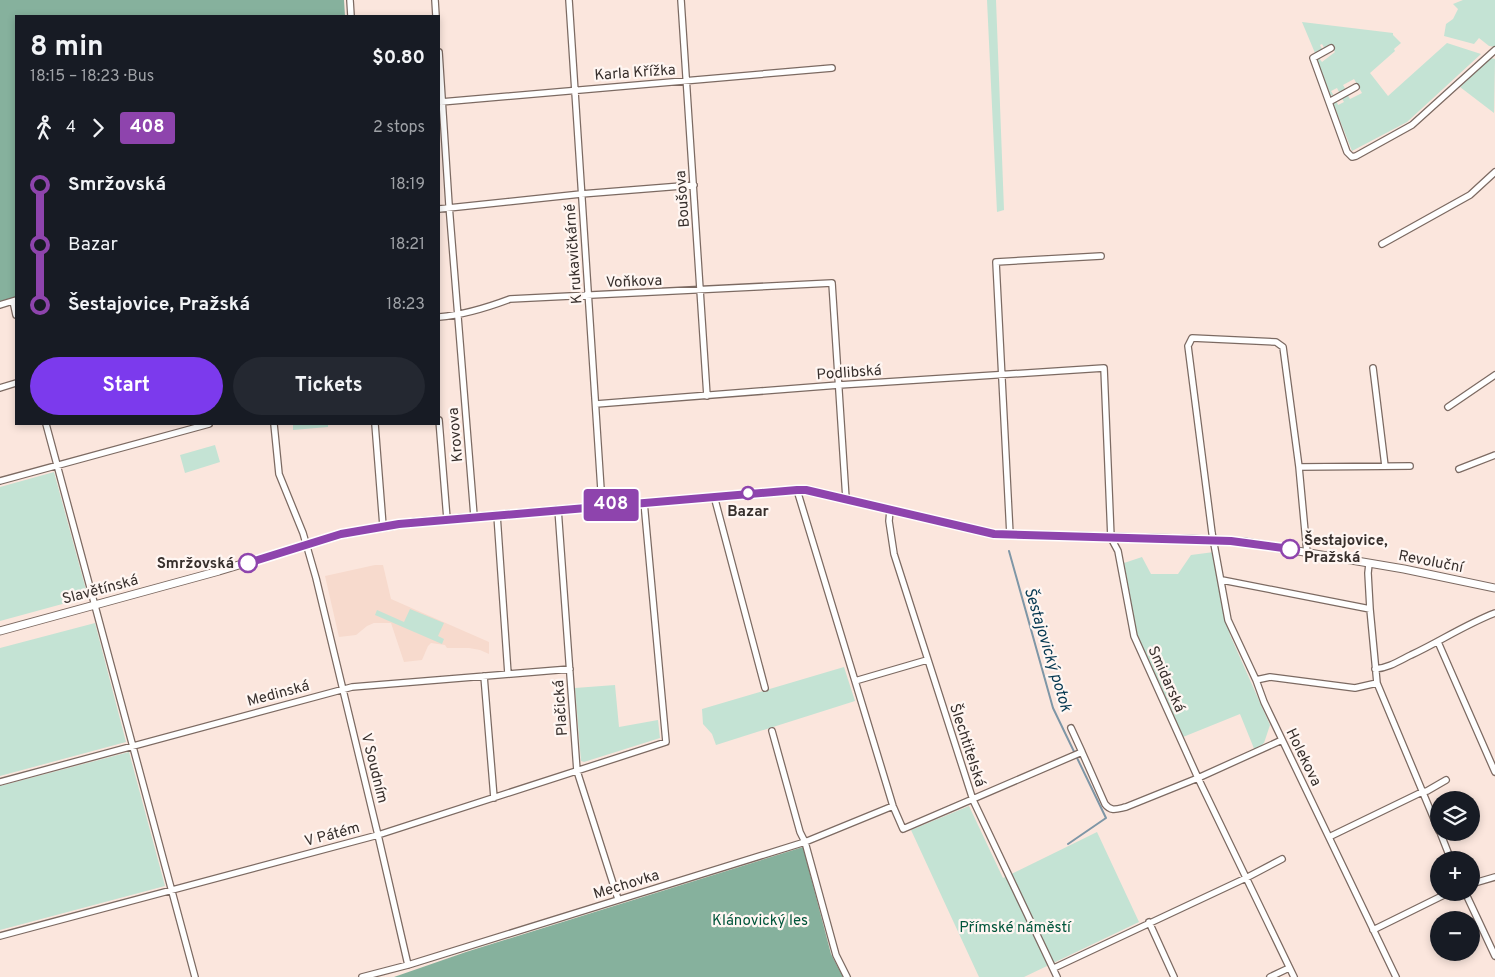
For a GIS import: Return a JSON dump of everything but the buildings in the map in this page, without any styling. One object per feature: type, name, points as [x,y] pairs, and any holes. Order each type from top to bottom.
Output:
[{"type":"street","points":[[350,0],[351,15]]},
{"type":"street","points":[[435,0],[436,15]]},
{"type":"street","name":"K rukavičkárně","points":[[569,0],[602,506]]},
{"type":"street","name":"Boušova","points":[[680,0],[707,396]]},
{"type":"street","points":[[1330,48],[1312,58],[1347,152],[1352,157],[1412,125],[1495,50]]},
{"type":"street","name":"Karla Křížka","points":[[441,102],[832,68]]},
{"type":"street","name":"Krovova","points":[[440,77],[474,516]]},
{"type":"street","points":[[1329,102],[1356,87]]},
{"type":"street","points":[[1382,244],[1470,194],[1495,172]]},
{"type":"street","points":[[440,209],[694,184]]},
{"type":"street","points":[[1010,535],[1000,374],[996,262],[1101,256]]},
{"type":"street","name":"Voňkova","points":[[440,317],[458,315],[486,308],[510,299],[832,283],[839,385]]},
{"type":"street","points":[[0,305],[14,301]]},
{"type":"street","name":"Holekova","points":[[1299,467],[1283,347],[1276,342],[1192,338],[1188,346],[1212,533],[1228,620],[1256,680],[1264,702],[1396,977]]},
{"type":"street","name":"Podlibská","points":[[596,404],[839,385],[1104,368]]},
{"type":"street","name":"Smidarská","points":[[1104,368],[1111,538],[1118,551],[1134,636],[1198,778],[1294,977]]},
{"type":"street","points":[[1373,368],[1385,466]]},
{"type":"street","points":[[1448,407],[1495,375]]},
{"type":"street","points":[[0,388],[15,383]]},
{"type":"street","points":[[839,385],[846,499]]},
{"type":"street","points":[[46,425],[195,977]]},
{"type":"street","points":[[0,481],[205,425]]},
{"type":"street","points":[[274,425],[279,474],[307,545]]},
{"type":"street","points":[[375,425],[383,526]]},
{"type":"street","points":[[439,425],[447,519]]},
{"type":"street","points":[[1459,469],[1495,455]]},
{"type":"street","points":[[1307,552],[1299,467],[1410,466]]},
{"type":"street","points":[[797,490],[893,806],[903,828],[973,800],[1080,753]]},
{"type":"street","name":"Slavětínská","points":[[0,631],[341,534],[383,526],[474,516],[714,496],[806,490],[994,534],[1214,540]]},
{"type":"street","points":[[714,496],[765,688]]},
{"type":"street","name":"V Pátém","points":[[0,936],[378,835],[666,742],[644,502]]},
{"type":"street","name":"Plačická","points":[[558,509],[577,771],[618,899]]},
{"type":"street","name":"Šlechtitelská","points":[[890,510],[889,521],[894,554],[973,800],[1058,977]]},
{"type":"street","points":[[497,514],[508,674]]},
{"type":"street","name":"Revoluční","points":[[1214,540],[1251,543],[1307,552],[1495,588]]},
{"type":"street","name":"V Soudním","points":[[307,545],[408,965]]},
{"type":"street","points":[[1369,564],[1370,609],[1377,683],[1430,811]]},
{"type":"street","points":[[1222,580],[1370,609]]},
{"type":"street","points":[[1375,669],[1389,666],[1495,613]]},
{"type":"street","points":[[1438,642],[1495,772]]},
{"type":"street","points":[[855,681],[927,660]]},
{"type":"street","name":"Medinská","points":[[0,782],[343,689],[359,686],[570,669]]},
{"type":"street","points":[[484,676],[494,798]]},
{"type":"street","points":[[1256,680],[1270,678],[1355,688],[1377,683]]},
{"type":"street","points":[[1071,728],[1080,753],[1106,806],[1114,810],[1198,778],[1282,740]]},
{"type":"street","points":[[772,731],[836,955],[847,977]]},
{"type":"street","points":[[1329,836],[1427,791],[1446,780]]},
{"type":"street","name":"Mechovka","points":[[362,977],[408,965],[805,842],[893,806]]},
{"type":"street","points":[[1054,968],[1246,878],[1282,859]]},
{"type":"street","points":[[1480,881],[1495,877]]},
{"type":"street","points":[[1374,930],[1432,901]]},
{"type":"street","points":[[1469,901],[1495,956]]},
{"type":"street","points":[[1149,922],[1174,977]]},
{"type":"street","points":[[1270,977],[1289,968]]},
{"type":"shaded area","points":[[383,565],[391,599],[489,642],[489,654],[480,650],[447,648],[445,645],[431,643],[422,660],[404,662],[391,623],[374,623],[356,635],[339,637],[325,576]]},
{"type":"green space","points":[[0,0],[344,0],[345,15],[15,15],[15,297],[0,302]]},
{"type":"green space","points":[[987,0],[996,0],[1004,210],[997,212]]},
{"type":"green space","points":[[1463,0],[1495,0],[1495,47],[1489,46],[1479,38],[1474,44],[1444,36],[1446,24],[1453,19],[1458,9],[1453,4]]},
{"type":"green space","points":[[1302,22],[1393,33],[1401,43],[1394,49],[1395,51],[1370,73],[1388,96],[1447,43],[1481,54],[1407,122],[1352,151],[1333,103],[1336,100],[1338,105],[1344,102],[1341,97],[1347,94],[1350,99],[1362,93],[1354,79],[1343,85],[1346,90],[1340,94],[1337,88],[1331,91],[1334,96],[1330,95],[1317,60],[1318,57],[1322,62],[1335,52],[1331,46],[1325,49],[1322,44],[1320,45],[1322,49],[1315,53]]},
{"type":"green space","points":[[1491,58],[1495,59],[1494,113],[1460,87]]},
{"type":"green space","points":[[293,425],[328,425],[328,427],[293,430]]},
{"type":"green space","points":[[215,445],[220,462],[185,473],[180,455]]},
{"type":"green space","points":[[54,472],[88,597],[0,621],[0,487]]},
{"type":"green space","points":[[1214,552],[1230,635],[1270,725],[1264,743],[1255,751],[1240,714],[1183,737],[1138,639],[1124,563],[1142,557],[1151,574],[1178,574],[1191,555]]},
{"type":"green space","points":[[410,609],[444,623],[438,636],[444,639],[442,644],[375,615],[377,610],[404,622]]},
{"type":"green space","points":[[95,623],[126,742],[0,776],[0,648]]},
{"type":"green space","points":[[844,667],[855,701],[716,745],[712,734],[703,724],[702,709]]},
{"type":"green space","points":[[615,685],[619,727],[658,720],[660,738],[584,762],[581,761],[575,688]]},
{"type":"green space","points":[[129,752],[165,886],[0,930],[0,786]]},
{"type":"green space","name":"Přímské náměstí","points":[[969,806],[1003,878],[1097,832],[1139,922],[1024,977],[979,977],[911,830]]},
{"type":"green space","name":"Klánovický les","points":[[803,847],[831,954],[843,977],[394,977],[466,952]]},
{"type":"waterway","name":"Šestajovický potok","points":[[1009,551],[1053,708],[1106,818],[1068,844]]},
{"type":"bus line","name":"408","points":[[248,563],[341,534],[399,524],[797,490],[806,490],[994,534],[1192,539],[1251,543],[1290,549]]},
{"type":"place","name":"Bazar","points":[[748,493]]},
{"type":"place","name":"Šestajovice, Pražská","points":[[1290,549]]},
{"type":"place","name":"Smržovská","points":[[248,563]]}]
